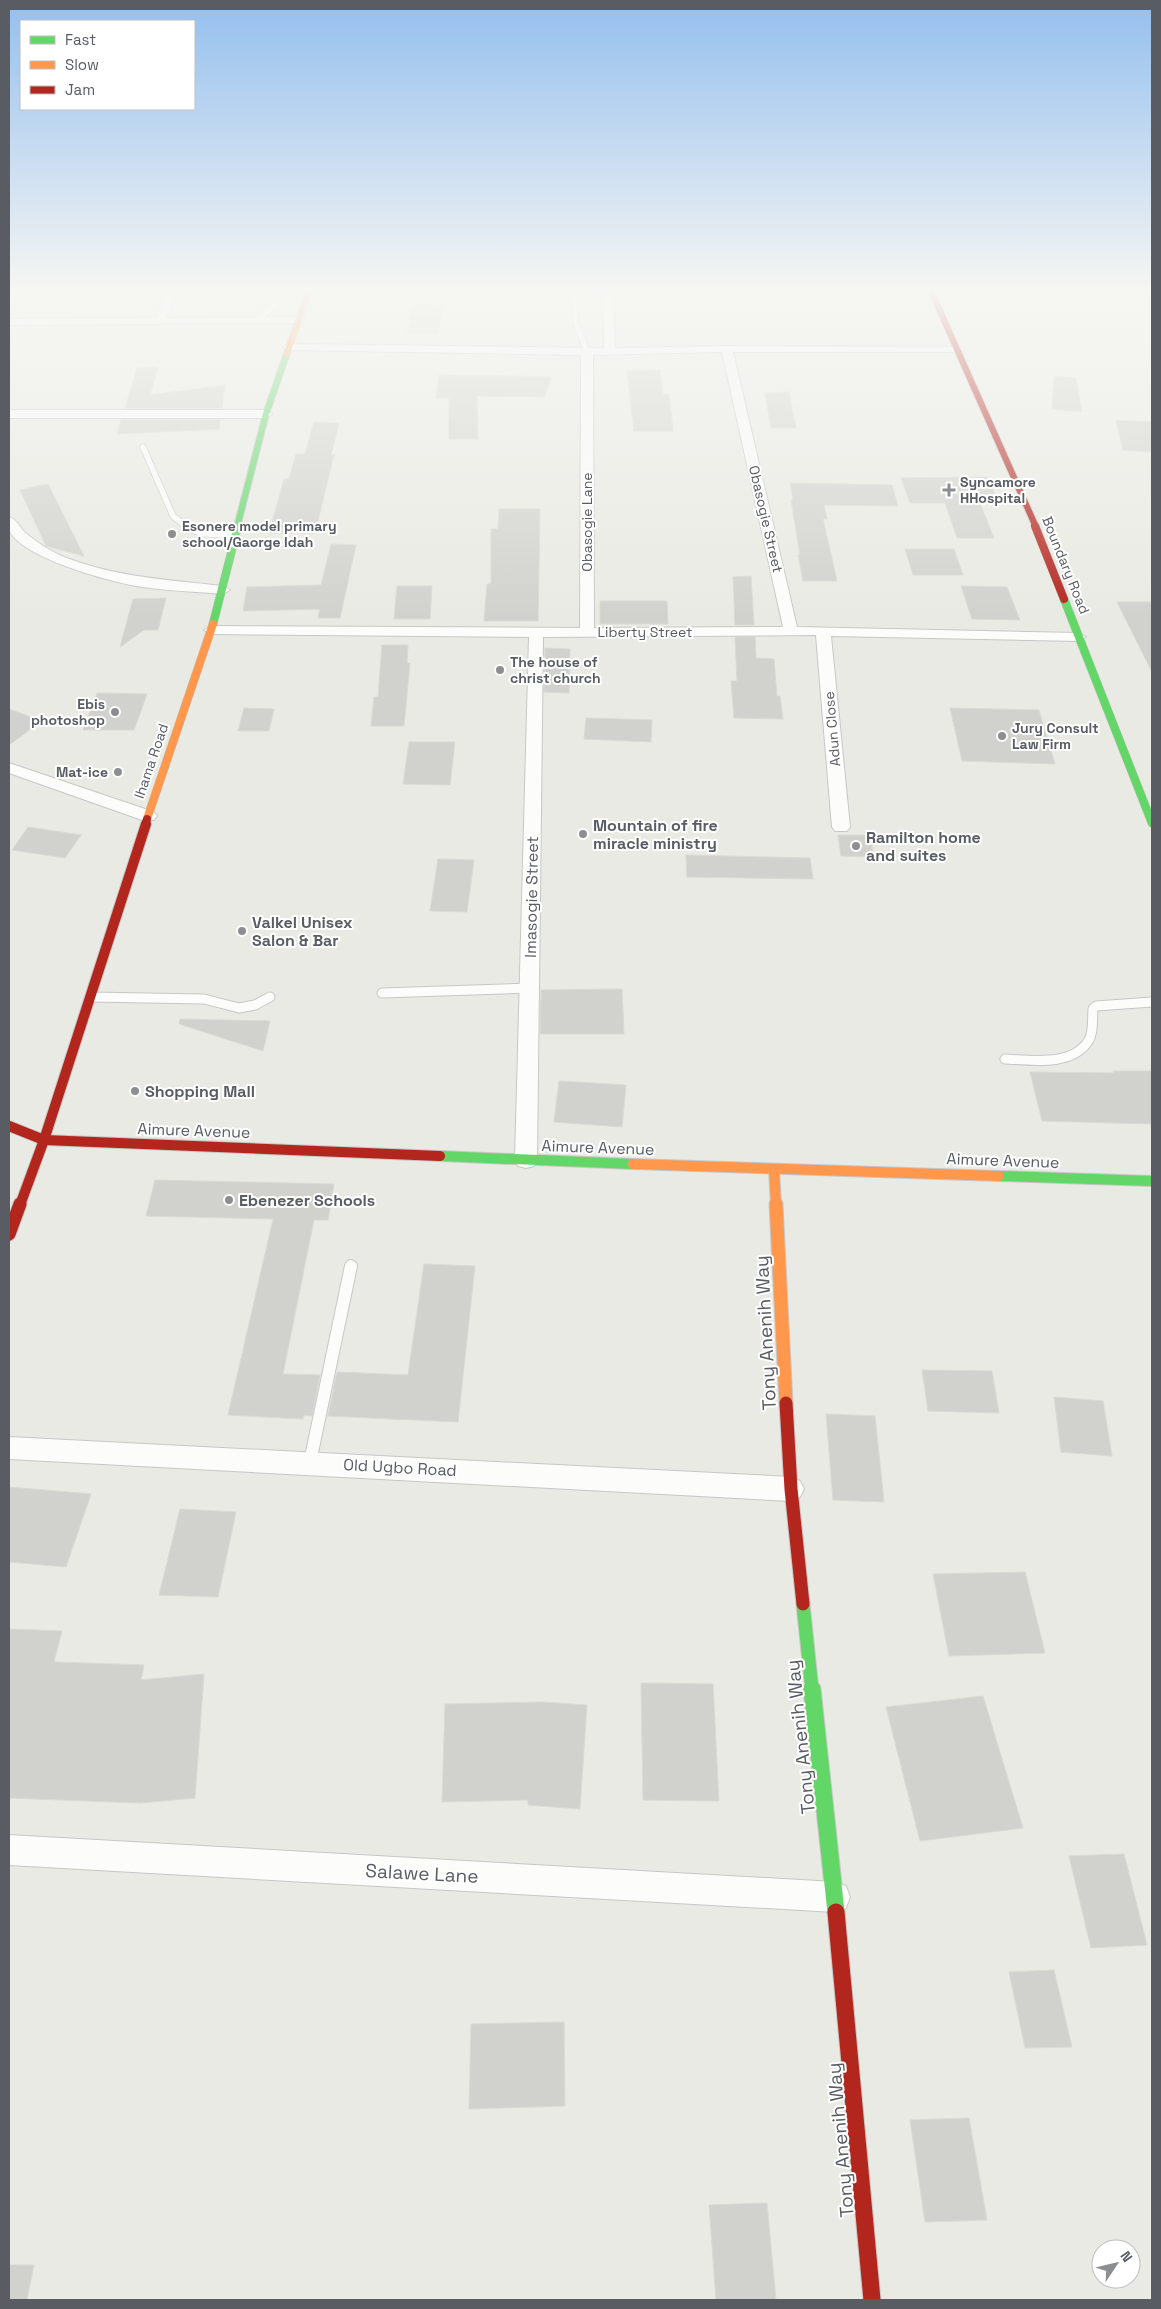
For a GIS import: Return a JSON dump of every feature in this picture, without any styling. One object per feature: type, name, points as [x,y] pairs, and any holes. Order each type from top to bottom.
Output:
[{"type":"street","name":"Ihama Road","points":[[9,1234],[44,1140],[148,816],[211,630],[223,590],[271,401]]},
{"type":"street","name":"Obasogie Lane","points":[[587,401],[587,633]]},
{"type":"street","name":"Obasogie Street","points":[[739,401],[791,631]]},
{"type":"street","name":"Boundary Road","points":[[978,401],[1037,530],[1152,823]]},
{"type":"street","points":[[9,414],[266,414]]},
{"type":"street","points":[[9,521],[21,538],[58,559],[97,572],[132,581],[223,590]]},
{"type":"street","name":"Liberty Street","points":[[211,630],[536,633],[823,631],[1079,637]]},
{"type":"street","name":"Adun Close","points":[[823,631],[840,827]]},
{"type":"street","name":"Imasogie Street","points":[[526,1160],[536,633]]},
{"type":"street","points":[[9,768],[148,816]]},
{"type":"street","name":"Aimure Avenue","points":[[9,1126],[44,1140],[526,1160],[1152,1181]]},
{"type":"street","name":"Tony Anenih Way","points":[[774,1169],[791,1489],[835,1897],[872,2300]]},
{"type":"street","name":"Old Ugbo Road","points":[[9,1448],[310,1462],[791,1489]]},
{"type":"street","name":"Salawe Lane","points":[[9,1850],[835,1897]]},
{"type":"lane","points":[[143,447],[173,516],[182,525],[190,530],[203,533],[236,535]]},
{"type":"lane","points":[[382,993],[530,988]]},
{"type":"lane","points":[[89,997],[204,999],[239,1008],[254,1005],[270,997]]},
{"type":"lane","points":[[1005,1059],[1056,1059],[1071,1055],[1085,1045],[1090,1038],[1093,1009],[1096,1006],[1152,1002]]},
{"type":"lane","points":[[310,1462],[351,1266]]},
{"type":"building","points":[[127,401],[223,401],[222,408],[125,408]]},
{"type":"building","points":[[449,401],[477,401],[478,439],[449,439]]},
{"type":"building","points":[[630,401],[670,401],[673,431],[634,431]]},
{"type":"building","points":[[766,401],[791,401],[796,428],[771,428]]},
{"type":"building","points":[[1052,401],[1080,401],[1082,412],[1052,409]]},
{"type":"building","points":[[121,420],[220,420],[219,429],[117,434]]},
{"type":"building","points":[[1116,420],[1152,422],[1152,452],[1123,450]]},
{"type":"building","points":[[314,422],[339,423],[331,455],[334,455],[315,533],[269,533],[284,479],[289,479],[296,454],[305,454]]},
{"type":"building","name":"Syncamore HHospital","points":[[987,477],[999,503],[980,503],[994,538],[957,538],[945,503],[910,503],[901,478]]},
{"type":"building","points":[[790,483],[892,485],[898,506],[824,505],[827,519],[823,519],[837,581],[803,581],[798,555],[800,555]]},
{"type":"building","points":[[48,484],[84,556],[46,546],[20,490]]},
{"type":"building","points":[[499,509],[540,509],[538,621],[484,621],[487,584],[491,584],[491,529],[498,529]]},
{"type":"building","points":[[331,544],[356,545],[340,618],[318,618],[320,609],[243,611],[247,587],[321,585]]},
{"type":"building","points":[[905,549],[954,549],[963,575],[913,575]]},
{"type":"building","points":[[751,576],[754,625],[735,625],[733,577]]},
{"type":"building","points":[[397,586],[432,586],[430,619],[394,619]]},
{"type":"building","points":[[961,586],[1007,587],[1020,620],[972,619]]},
{"type":"building","points":[[166,598],[158,630],[144,630],[120,647],[133,599]]},
{"type":"building","points":[[600,601],[667,601],[668,624],[600,624]]},
{"type":"building","points":[[1117,602],[1152,602],[1152,672]]},
{"type":"building","points":[[735,637],[755,637],[756,658],[774,659],[777,696],[780,696],[783,719],[734,718],[731,681],[737,681]]},
{"type":"building","points":[[382,645],[408,645],[407,663],[410,663],[404,726],[371,726],[374,697],[378,697]]},
{"type":"building","points":[[545,648],[570,649],[569,693],[544,692]]},
{"type":"building","name":"Ebis photoshop","points":[[97,693],[147,694],[134,730],[83,730]]},
{"type":"building","points":[[244,708],[274,709],[269,731],[238,731]]},
{"type":"building","name":"Jury Consult Law Firm","points":[[950,708],[1039,710],[1055,764],[962,761]]},
{"type":"building","points":[[9,709],[42,721],[9,745]]},
{"type":"building","points":[[586,718],[652,720],[651,742],[584,739]]},
{"type":"building","points":[[409,742],[455,742],[450,785],[403,784]]},
{"type":"building","points":[[28,827],[81,835],[65,858],[12,850]]},
{"type":"building","name":"Ramilton home and suites","points":[[838,835],[870,835],[874,857],[841,856]]},
{"type":"building","points":[[686,855],[810,858],[813,879],[687,877]]},
{"type":"building","points":[[438,859],[474,860],[467,912],[430,911]]},
{"type":"building","points":[[622,989],[624,1034],[540,1034],[541,990]]},
{"type":"building","points":[[180,1019],[270,1021],[263,1051],[179,1024]]},
{"type":"building","points":[[1113,1071],[1152,1071],[1152,1124],[1042,1121],[1030,1072],[1114,1073]]},
{"type":"building","points":[[559,1081],[626,1085],[622,1127],[554,1122]]},
{"type":"building","points":[[155,1180],[334,1184],[328,1220],[314,1220],[283,1374],[320,1375],[312,1416],[304,1415],[303,1419],[228,1415],[273,1219],[146,1216]]},
{"type":"building","points":[[424,1264],[475,1266],[458,1422],[328,1416],[337,1372],[408,1375]]},
{"type":"building","points":[[922,1370],[992,1371],[999,1413],[928,1411]]},
{"type":"building","points":[[1054,1397],[1103,1401],[1112,1456],[1061,1452]]},
{"type":"building","points":[[826,1414],[875,1416],[884,1502],[833,1500]]},
{"type":"building","points":[[9,1487],[91,1494],[66,1567],[9,1562]]},
{"type":"building","points":[[180,1509],[236,1512],[218,1597],[159,1595]]},
{"type":"building","points":[[1025,1572],[1045,1653],[949,1656],[933,1574]]},
{"type":"building","points":[[9,1629],[62,1631],[54,1662],[144,1665],[141,1680],[204,1674],[195,1798],[141,1803],[9,1798]]},
{"type":"building","points":[[641,1683],[713,1684],[719,1801],[643,1800]]},
{"type":"building","points":[[983,1696],[1023,1828],[920,1841],[886,1707]]},
{"type":"building","points":[[543,1702],[587,1705],[580,1809],[528,1805],[528,1800],[442,1802],[445,1704]]},
{"type":"building","points":[[1124,1854],[1147,1945],[1091,1948],[1069,1856]]},
{"type":"building","points":[[1054,1970],[1072,2047],[1025,2048],[1009,1972]]},
{"type":"building","points":[[564,2022],[565,2106],[469,2109],[471,2024]]},
{"type":"building","points":[[969,2118],[987,2220],[925,2222],[910,2120]]},
{"type":"building","points":[[767,2203],[776,2300],[716,2300],[709,2205]]},
{"type":"building","points":[[9,2265],[34,2265],[27,2300],[9,2300]]},
{"type":"traffic: fast","points":[[213,624],[271,401]]},
{"type":"traffic: fast","points":[[1064,599],[1152,823]]},
{"type":"traffic: fast","points":[[440,1156],[633,1164]]},
{"type":"traffic: fast","points":[[999,1176],[1152,1181]]},
{"type":"traffic: fast","points":[[803,1604],[836,1912]]},
{"type":"traffic: slow","points":[[147,819],[213,624]]},
{"type":"traffic: slow","points":[[633,1164],[999,1176]]},
{"type":"traffic: slow","points":[[774,1169],[786,1403]]},
{"type":"traffic: jam","points":[[980,401],[1037,530],[1064,599]]},
{"type":"traffic: jam","points":[[9,1234],[44,1140],[147,819]]},
{"type":"traffic: jam","points":[[9,1126],[44,1140],[440,1156]]},
{"type":"traffic: jam","points":[[786,1403],[791,1489],[803,1604]]},
{"type":"traffic: jam","points":[[836,1912],[872,2300]]},
{"type":"place","name":"Syncamore HHospital","points":[[949,490]]},
{"type":"place","name":"Esonere model primary school/Gaorge Idah","points":[[172,534]]},
{"type":"place","name":"The house of christ church","points":[[500,670]]},
{"type":"place","name":"Ebis photoshop","points":[[115,712]]},
{"type":"place","name":"Jury Consult Law Firm","points":[[1002,736]]},
{"type":"place","name":"Mat-ice","points":[[118,772]]},
{"type":"place","name":"Mountain of fire miracle ministry","points":[[583,834]]},
{"type":"place","name":"Ramilton home and suites","points":[[856,846]]},
{"type":"place","name":"Valkel Unisex Salon & Bar","points":[[242,931]]},
{"type":"place","name":"Shopping Mall","points":[[135,1091]]},
{"type":"place","name":"Ebenezer Schools","points":[[229,1200]]}]
